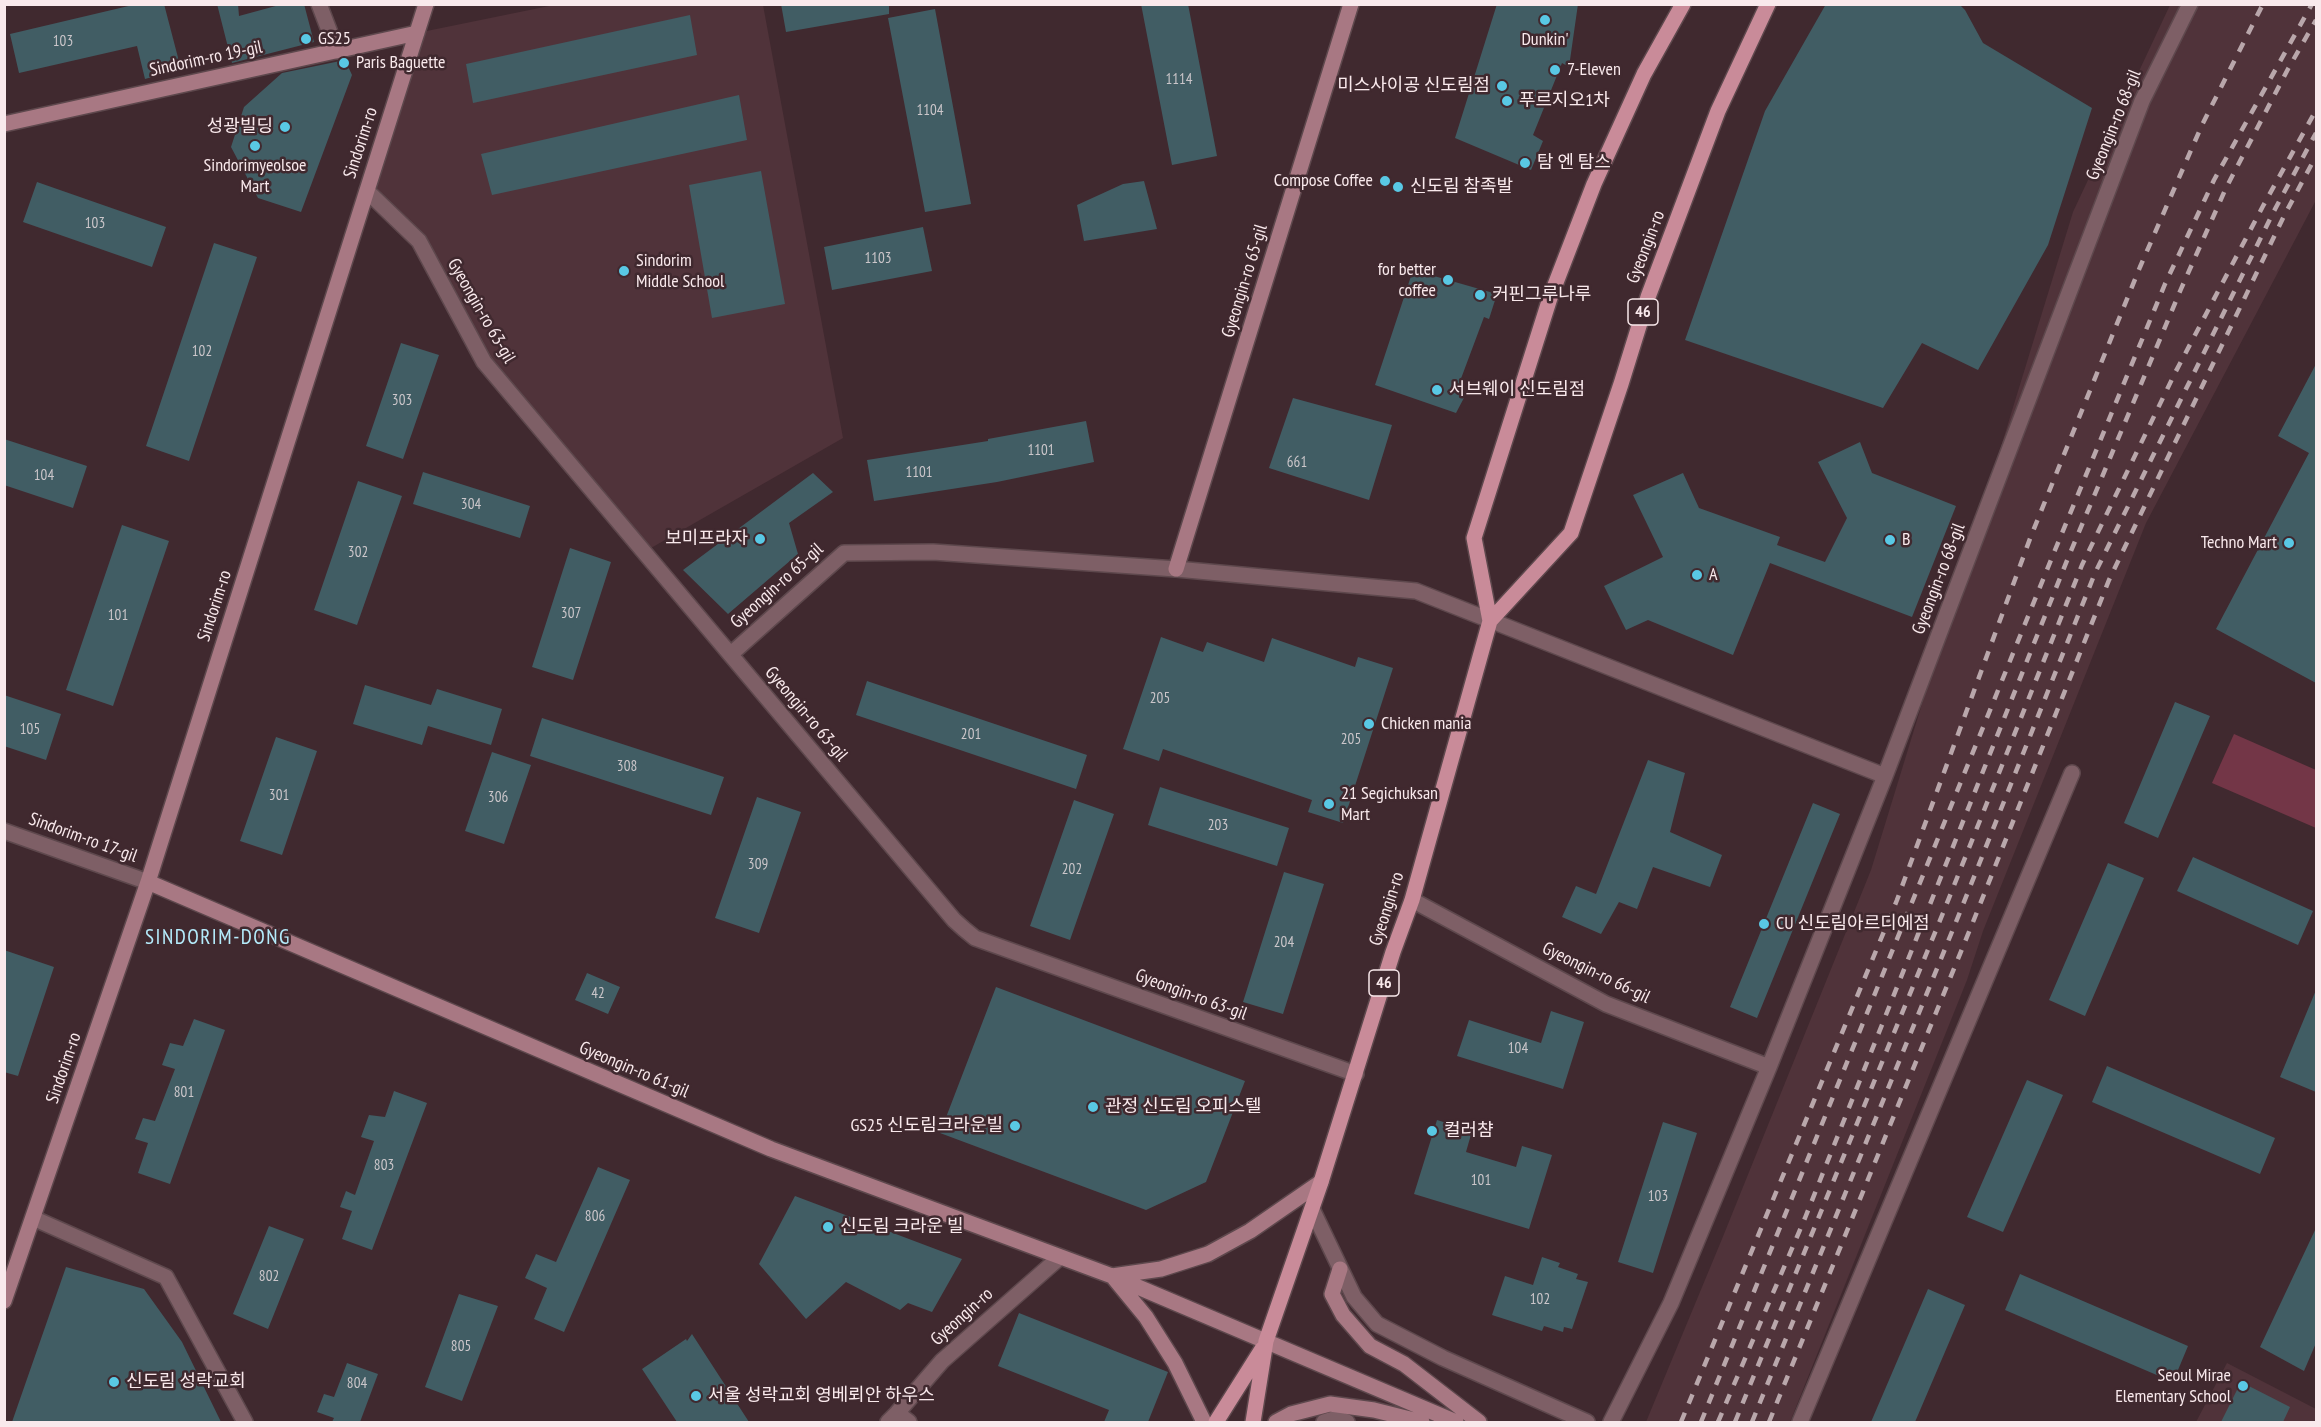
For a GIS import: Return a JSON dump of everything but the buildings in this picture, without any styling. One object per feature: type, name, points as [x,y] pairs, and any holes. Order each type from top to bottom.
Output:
[{"type":"main road","name":"Gyeongin-ro","points":[[1253,1422],[1266,1341],[1322,1182],[1393,952],[1412,900],[1490,621],[1474,538],[1480,518],[1550,298],[1594,184],[1644,74],[1683,4]]},
{"type":"main road","name":"Gyeongin-ro","points":[[1490,621],[1571,533],[1622,384],[1648,297],[1718,111],[1768,4]]},
{"type":"main road","name":"Gyeongin-ro","points":[[1216,1422],[1266,1341]]},
{"type":"street","points":[[319,4],[337,51]]},
{"type":"street","name":"Sindorim-ro","points":[[4,1301],[8,1277],[33,1218],[148,882],[426,4]]},
{"type":"street","name":"Gyeongin-ro 65-gil","points":[[1176,569],[1351,4]]},
{"type":"street","name":"Gyeongin-ro 68-gil","points":[[1885,776],[2142,101],[2190,4]]},
{"type":"street","name":"Sindorim-ro 19-gil","points":[[4,124],[417,33]]},
{"type":"street","name":"Gyeongin-ro 63-gil","points":[[367,191],[418,241],[484,362],[954,920],[975,938],[1356,1074]]},
{"type":"street","name":"Gyeongin-ro 65-gil","points":[[730,654],[844,553],[933,552],[1176,569],[1416,591],[1490,621]]},
{"type":"street","points":[[1490,621],[1885,776],[1769,1067],[1671,1304],[1611,1422]]},
{"type":"street","points":[[1800,1422],[2072,773]]},
{"type":"street","name":"Sindorim-ro 17-gil","points":[[4,831],[148,882]]},
{"type":"street","name":"Gyeongin-ro 61-gil","points":[[148,882],[771,1149],[1112,1276],[1456,1422]]},
{"type":"street","name":"Gyeongin-ro 66-gil","points":[[1412,900],[1606,1004],[1769,1067]]},
{"type":"street","points":[[1112,1276],[1161,1269],[1208,1254],[1250,1231],[1322,1182]]},
{"type":"street","points":[[1312,1209],[1354,1297],[1377,1324],[1443,1358],[1587,1422]]},
{"type":"street","points":[[33,1218],[166,1276],[245,1422]]},
{"type":"street","name":"Gyeongin-ro","points":[[898,1419],[942,1361],[1060,1257]]},
{"type":"street","points":[[1340,1269],[1332,1294],[1342,1316],[1371,1346],[1404,1364],[1479,1422]]},
{"type":"street","points":[[1112,1276],[1146,1317],[1175,1363],[1204,1422]]},
{"type":"street","points":[[1276,1422],[1291,1414],[1330,1404],[1374,1410],[1422,1422]]},
{"type":"street","points":[[1323,1422],[1337,1418],[1347,1422]]},
{"type":"shaded area","name":"Sindorim Middle School","points":[[554,5],[763,5],[843,438],[644,552],[484,362],[419,241],[367,191],[417,33]]},
{"type":"shaded area","points":[[2170,5],[2316,5],[2316,200],[2146,523],[1983,931],[1967,980],[1790,1422],[1646,1422],[1871,870],[2073,212]]},
{"type":"shaded area","points":[[2234,734],[2316,770],[2316,828],[2212,783]]},
{"type":"shaded area","name":"Seoul Mirae Elementary School","points":[[2227,1363],[2316,1409],[2316,1422],[2196,1422]]},
{"type":"railway","points":[[1681,1422],[1897,900],[2031,536],[2140,267],[2202,125],[2263,4]]},
{"type":"railway","points":[[1701,1422],[2165,284],[2214,180],[2312,4]]},
{"type":"railway","points":[[1718,1422],[1805,1218],[2068,558],[2181,289],[2226,188],[2316,20]]},
{"type":"railway","points":[[1735,1422],[2082,565],[2175,373],[2316,110]]},
{"type":"railway","points":[[1752,1422],[1958,917],[2095,573],[2274,211],[2316,133]]},
{"type":"railway","points":[[1769,1422],[1973,922],[2109,580],[2284,216],[2316,156]]},
{"type":"place","name":"Dunkin'","points":[[1545,20]]},
{"type":"place","name":"GS25","points":[[306,39]]},
{"type":"place","name":"Paris Baguette","points":[[344,63]]},
{"type":"place","name":"7-Eleven","points":[[1555,70]]},
{"type":"place","name":"미스사이공 신도림점","points":[[1502,86]]},
{"type":"place","name":"푸르지오1차","points":[[1507,101]]},
{"type":"place","name":"성광빌딩","points":[[285,127]]},
{"type":"place","name":"Sindorimyeolsoe Mart","points":[[255,146]]},
{"type":"place","name":"탐 엔 탐스","points":[[1525,163]]},
{"type":"place","name":"Compose Coffee","points":[[1385,181]]},
{"type":"place","name":"신도림 참족발","points":[[1398,187]]},
{"type":"place","name":"Sindorim Middle School","points":[[624,271]]},
{"type":"place","name":"for better coffee","points":[[1448,280]]},
{"type":"place","name":"커핀그루나루","points":[[1480,295]]},
{"type":"place","name":"서브웨이 신도림점","points":[[1437,390]]},
{"type":"place","name":"보미프라자","points":[[760,539]]},
{"type":"place","name":"B","points":[[1890,540]]},
{"type":"place","name":"Techno Mart","points":[[2289,543]]},
{"type":"place","name":"A","points":[[1697,575]]},
{"type":"place","name":"Chicken mania","points":[[1369,724]]},
{"type":"place","name":"21 Segichuksan Mart","points":[[1329,804]]},
{"type":"place","name":"CU 신도림아르디에점","points":[[1764,924]]},
{"type":"place","name":"관정 신도림 오피스텔","points":[[1093,1107]]},
{"type":"place","name":"GS25 신도림크라운빌","points":[[1015,1126]]},
{"type":"place","name":"컬러챰","points":[[1432,1131]]},
{"type":"place","name":"신도림 크라운 빌","points":[[828,1227]]},
{"type":"place","name":"신도림 성락교회","points":[[114,1382]]},
{"type":"place","name":"Seoul Mirae Elementary School","points":[[2243,1386]]},
{"type":"place","name":"서울 성락교회 영베뢰안 하우스","points":[[696,1396]]},
{"type":"district","name":"SINDORIM-DONG","points":[[218,938]]}]
